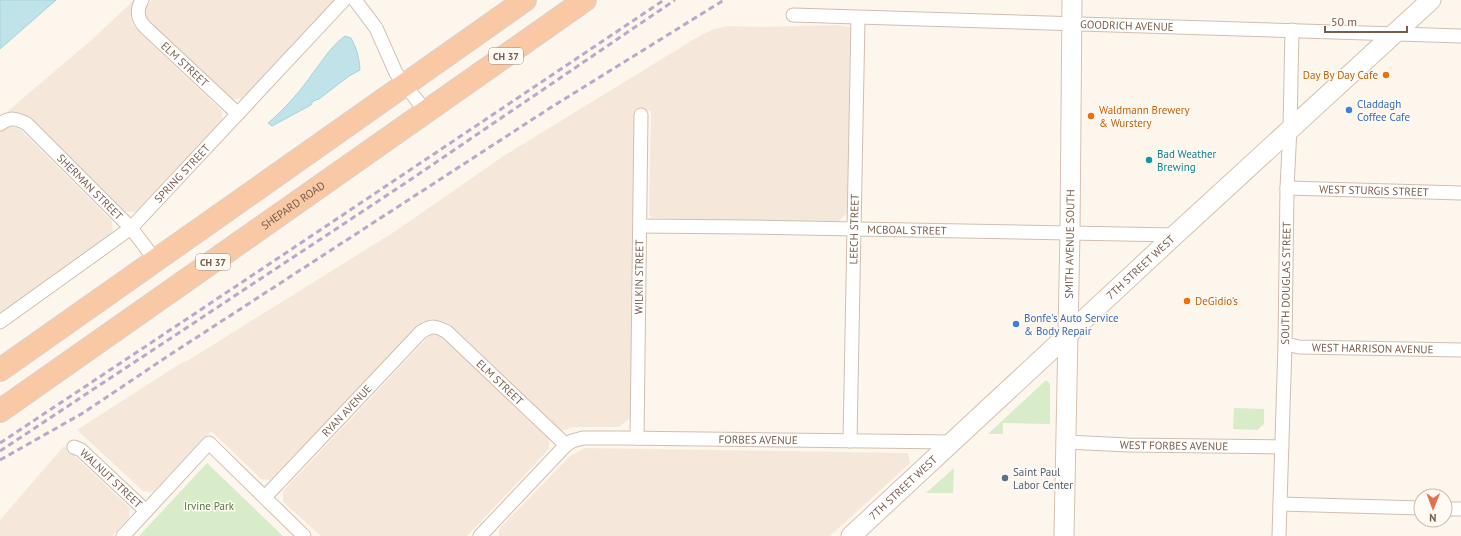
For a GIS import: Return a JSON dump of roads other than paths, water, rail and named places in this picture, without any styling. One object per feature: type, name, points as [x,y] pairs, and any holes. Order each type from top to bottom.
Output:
[{"type":"highway","points":[[0,370],[525,0]]},
{"type":"highway","name":"SHEPARD ROAD","points":[[0,411],[586,0]]},
{"type":"main road","name":"SMITH AVENUE SOUTH","points":[[1064,536],[1070,232],[1072,0]]},
{"type":"main road","name":"7TH STREET WEST","points":[[851,536],[1174,235],[1431,0]]},
{"type":"street","name":"SPRING STREET","points":[[0,322],[131,228],[344,0]]},
{"type":"street","points":[[355,0],[376,28],[396,73],[426,112]]},
{"type":"street","name":"ELM STREET","points":[[140,5],[138,16],[144,28],[238,114]]},
{"type":"street","name":"GOODRICH AVENUE","points":[[793,15],[1461,36]]},
{"type":"street","name":"LEECH STREET","points":[[850,441],[858,18]]},
{"type":"street","name":"SOUTH DOUGLAS STREET","points":[[1280,536],[1287,188],[1292,30]]},
{"type":"street","name":"WILKIN STREET","points":[[637,438],[641,115]]},
{"type":"street","name":"SHERMAN STREET","points":[[0,124],[8,119],[18,119],[27,124],[131,228],[156,261]]},
{"type":"street","name":"WEST STURGIS STREET","points":[[1287,188],[1461,193]]},
{"type":"street","name":"MCBOAL STREET","points":[[640,226],[1070,232],[1174,235]]},
{"type":"street","name":"ELM STREET","points":[[430,327],[440,328],[447,332],[566,445]]},
{"type":"street","name":"RYAN AVENUE","points":[[265,497],[421,332],[430,327]]},
{"type":"street","name":"WEST HARRISON AVENUE","points":[[1285,344],[1299,346],[1461,350]]},
{"type":"street","name":"FORBES AVENUE","points":[[566,445],[572,441],[583,438],[952,442]]},
{"type":"street","name":"WEST FORBES AVENUE","points":[[1066,442],[1128,445],[1282,448]]},
{"type":"street","points":[[123,536],[209,444],[304,536]]},
{"type":"street","points":[[480,536],[566,445]]},
{"type":"street","name":"WALNUT STREET","points":[[74,447],[81,450],[146,511]]},
{"type":"street","points":[[1280,504],[1413,508]]},
{"type":"water","points":[[0,0],[56,0],[0,49]]},
{"type":"water","points":[[345,36],[351,38],[355,46],[360,70],[349,76],[319,99],[313,101],[311,105],[272,126],[268,123],[292,100],[332,48]]},
{"type":"railway","points":[[0,443],[664,0]]},
{"type":"railway","points":[[0,451],[404,184],[675,0]]},
{"type":"railway","points":[[0,460],[83,413],[168,356],[550,108],[724,0]]},
{"type":"place","name":"Day By Day Cafe","points":[[1386,75]]},
{"type":"place","name":"Claddagh Coffee Cafe","points":[[1349,110]]},
{"type":"place","name":"Waldmann Brewery & Wurstery","points":[[1091,116]]},
{"type":"place","name":"Bad Weather Brewing","points":[[1149,160]]},
{"type":"place","name":"DeGidio's","points":[[1187,301]]},
{"type":"place","name":"Bonfe's Auto Service & Body Repair","points":[[1016,324]]},
{"type":"place","name":"Saint Paul Labor Center","points":[[1005,478]]},
{"type":"park label","name":"Irvine Park","points":[[209,506]]}]
